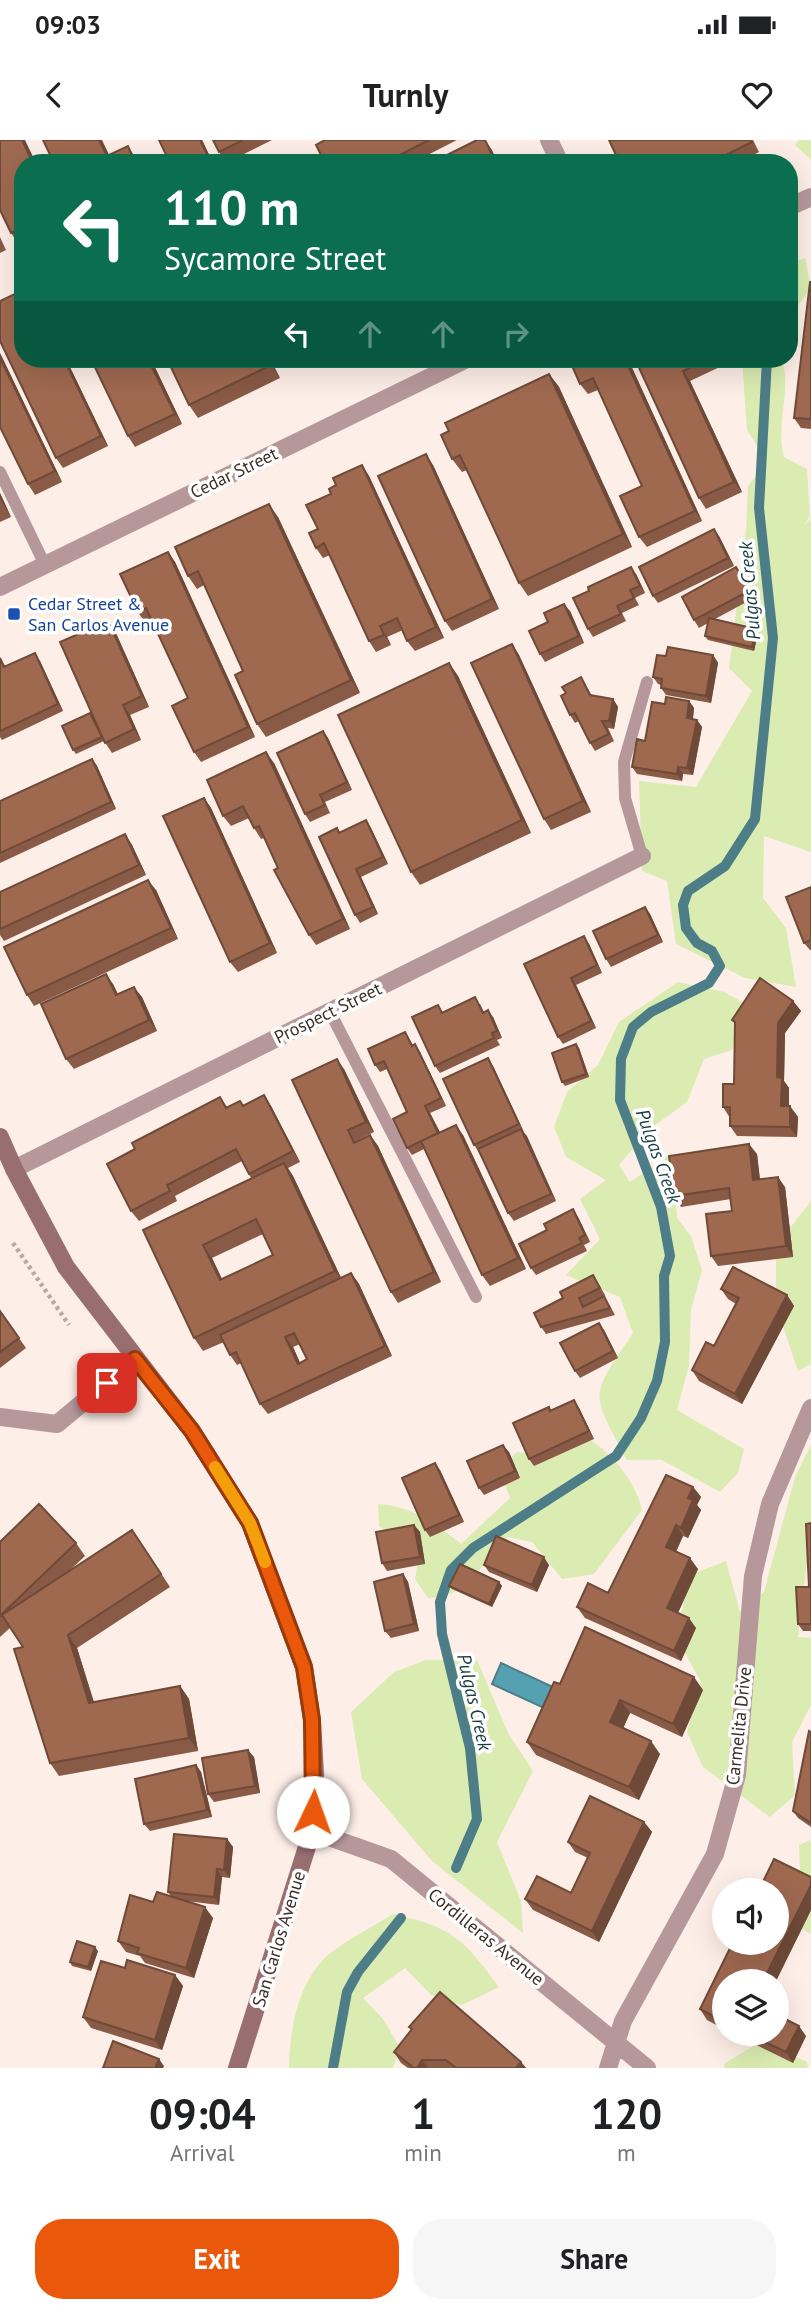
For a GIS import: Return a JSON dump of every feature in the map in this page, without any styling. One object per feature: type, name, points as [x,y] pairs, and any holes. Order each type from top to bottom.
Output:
[{"type":"main road","name":"San Carlos Avenue","points":[[0,1137],[13,1169],[66,1267],[192,1431],[250,1523],[304,1667],[312,1720],[315,1774],[312,1831],[237,2068]]},
{"type":"street","name":"Cedar Street","points":[[0,587],[449,368]]},
{"type":"street","name":"Prospect Street","points":[[13,1169],[642,856]]},
{"type":"street","points":[[0,1417],[57,1424],[135,1359]]},
{"type":"street","name":"Carmelita Drive","points":[[608,2068],[624,2021],[715,1854],[737,1774],[753,1576],[770,1504],[811,1408]]},
{"type":"street","name":"Cordilleras Avenue","points":[[312,1831],[391,1858],[647,2068]]},
{"type":"lane","points":[[0,472],[45,565]]},
{"type":"lane","points":[[642,856],[625,798],[624,762],[648,682]]},
{"type":"lane","points":[[330,1012],[476,1297]]},
{"type":"path","points":[[13,1243],[69,1325]]},
{"type":"green space","points":[[799,140],[811,140],[811,160],[795,145]]},
{"type":"green space","points":[[805,258],[811,288],[798,306],[798,260]]},
{"type":"green space","points":[[743,368],[784,368],[781,432],[784,457],[807,469],[810,516],[804,525],[811,519],[811,852],[764,836],[763,898],[786,928],[796,987],[745,978],[676,944],[667,881],[642,871],[639,781],[696,787],[752,691],[729,668],[746,531],[748,486],[767,461],[747,430]]},
{"type":"green space","points":[[678,982],[724,992],[744,1003],[732,1050],[704,1059],[687,1102],[650,1129],[619,1165],[630,1182],[672,1153],[677,1218],[691,1236],[702,1270],[691,1310],[689,1365],[677,1410],[744,1449],[738,1473],[720,1492],[662,1460],[627,1460],[606,1420],[600,1395],[608,1371],[633,1333],[620,1297],[566,1275],[600,1239],[580,1199],[606,1180],[566,1157],[554,1127],[567,1092],[598,1065],[619,1022]]},
{"type":"green space","points":[[811,1201],[811,1364],[798,1371],[776,1305],[776,1246]]},
{"type":"green space","points":[[580,1434],[609,1455],[627,1476],[642,1510],[594,1574],[562,1579],[532,1542],[508,1537],[464,1585],[454,1592],[428,1598],[415,1579],[419,1555],[379,1526],[378,1504],[412,1512],[442,1529],[461,1544],[510,1498],[499,1468],[517,1452],[544,1455]]},
{"type":"green space","points":[[811,1445],[811,1528],[798,1637],[811,1638],[811,1705],[792,1742],[795,1795],[770,1817],[703,1767],[687,1732],[701,1682],[676,1637],[690,1575],[726,1561],[740,1612],[764,1592],[795,1477]]},
{"type":"green space","points":[[426,1660],[477,1660],[508,1733],[533,1771],[497,1842],[521,1901],[523,1933],[432,1861],[362,1779],[351,1712],[394,1672]]},
{"type":"green space","points":[[811,1840],[811,1934],[797,1926],[801,1888],[799,1845]]},
{"type":"green space","points":[[393,1914],[430,1924],[455,1937],[476,1957],[499,1987],[462,2005],[431,1995],[405,1968],[363,1998],[383,2019],[400,2048],[393,2068],[289,2068],[296,2012],[312,1973],[336,1949]]},
{"type":"green space","points":[[754,2046],[773,2046],[807,2062],[808,2068],[724,2068],[725,2063]]},
{"type":"water","points":[[501,1663],[553,1687],[544,1708],[492,1684]]},
{"type":"building","points":[[0,140],[22,140],[29,154],[14,154],[14,232],[11,233],[0,210]]},
{"type":"building","points":[[43,140],[99,140],[106,154],[50,154]]},
{"type":"building","points":[[159,140],[200,140],[207,154],[166,154]]},
{"type":"building","points":[[213,140],[243,140],[219,152]]},
{"type":"building","points":[[325,140],[429,140],[402,154],[320,154],[316,145]]},
{"type":"building","points":[[477,140],[485,140],[492,154],[449,154]]},
{"type":"building","points":[[609,140],[752,142],[728,154],[616,154]]},
{"type":"building","points":[[128,146],[131,154],[111,154]]},
{"type":"building","points":[[811,282],[811,419],[794,418]]},
{"type":"building","points":[[14,294],[14,368],[68,368],[101,436],[56,458],[0,341],[0,301]]},
{"type":"building","points":[[0,358],[55,471],[28,484],[0,427]]},
{"type":"building","points":[[95,368],[152,368],[175,414],[128,436]]},
{"type":"building","points":[[171,368],[265,368],[189,405]]},
{"type":"building","points":[[573,368],[629,368],[695,511],[639,537],[620,496],[642,486],[593,378],[580,384]]},
{"type":"building","points":[[639,368],[689,368],[683,371],[734,482],[699,498]]},
{"type":"building","points":[[549,374],[623,534],[519,583],[460,455],[452,459],[441,435],[449,431],[445,423]]},
{"type":"building","points":[[426,454],[492,599],[445,621],[378,476]]},
{"type":"building","points":[[362,465],[436,627],[407,641],[397,618],[380,626],[384,635],[369,641],[324,543],[316,548],[309,533],[318,529],[306,505],[331,494],[329,489],[336,485],[333,478]]},
{"type":"building","points":[[269,504],[351,680],[257,724],[235,675],[243,671],[198,571],[188,576],[175,547]]},
{"type":"building","points":[[714,529],[728,558],[653,596],[639,567]]},
{"type":"building","points":[[168,552],[248,727],[194,752],[172,706],[188,698],[146,608],[138,612],[120,574]]},
{"type":"building","points":[[631,567],[640,586],[630,590],[634,598],[617,606],[621,614],[588,629],[573,598],[589,591],[588,587]]},
{"type":"building","points":[[736,567],[749,591],[694,620],[682,597]]},
{"type":"building","points":[[564,604],[579,636],[540,654],[529,631],[548,622],[544,613]]},
{"type":"building","points":[[709,618],[756,629],[752,647],[705,636]]},
{"type":"building","points":[[108,621],[142,696],[123,705],[134,729],[105,743],[60,642]]},
{"type":"building","points":[[512,644],[583,801],[544,819],[471,663]]},
{"type":"building","points":[[668,647],[713,655],[706,696],[661,688],[662,679],[653,677],[657,655],[666,656]]},
{"type":"building","points":[[35,653],[58,704],[0,731],[0,658],[4,667]]},
{"type":"building","points":[[449,663],[522,820],[411,872],[338,715]]},
{"type":"building","points":[[581,677],[590,695],[613,699],[609,721],[602,721],[609,734],[590,743],[575,713],[570,715],[561,696],[566,693],[562,687]]},
{"type":"building","points":[[666,697],[689,701],[687,718],[697,720],[687,768],[678,767],[677,774],[632,767],[637,739],[645,741],[652,702],[665,704]]},
{"type":"building","points":[[90,713],[102,737],[73,750],[62,726]]},
{"type":"building","points":[[323,731],[347,782],[320,795],[325,805],[305,814],[277,753]]},
{"type":"building","points":[[266,752],[343,919],[309,935],[274,870],[278,868],[259,826],[254,828],[243,806],[223,816],[207,780]]},
{"type":"building","points":[[92,759],[111,802],[0,853],[0,801]]},
{"type":"building","points":[[204,798],[270,943],[230,962],[163,816]]},
{"type":"building","points":[[366,820],[383,857],[356,869],[373,907],[355,915],[319,837],[337,828],[339,833]]},
{"type":"building","points":[[125,834],[139,865],[0,929],[0,892]]},
{"type":"building","points":[[148,880],[171,928],[27,995],[4,947]]},
{"type":"building","points":[[811,887],[811,940],[804,943],[786,897]]},
{"type":"building","points":[[645,907],[658,935],[606,959],[593,931]]},
{"type":"building","points":[[584,936],[597,965],[571,978],[591,1021],[558,1037],[524,964]]},
{"type":"building","points":[[106,974],[116,995],[134,987],[149,1020],[66,1059],[41,1004]]},
{"type":"building","points":[[760,978],[793,1001],[778,1023],[777,1077],[782,1078],[781,1106],[790,1106],[790,1127],[730,1126],[730,1107],[723,1107],[723,1084],[734,1084],[735,1022],[732,1020]]},
{"type":"building","points":[[475,997],[483,1013],[488,1010],[497,1031],[492,1033],[494,1038],[435,1066],[412,1017],[438,1005],[442,1013]]},
{"type":"building","points":[[405,1032],[412,1046],[415,1044],[441,1098],[425,1106],[438,1133],[407,1148],[393,1119],[407,1112],[384,1061],[375,1065],[368,1049]]},
{"type":"building","points":[[576,1044],[586,1074],[562,1082],[552,1053]]},
{"type":"building","points":[[488,1058],[519,1124],[474,1145],[443,1079]]},
{"type":"building","points":[[337,1059],[366,1122],[348,1130],[354,1143],[370,1135],[434,1272],[391,1292],[292,1080]]},
{"type":"building","points":[[264,1095],[293,1151],[249,1174],[236,1149],[167,1185],[170,1191],[131,1211],[107,1164],[135,1149],[132,1143],[220,1097],[226,1108],[240,1101],[243,1106]]},
{"type":"building","points":[[456,1125],[518,1258],[482,1275],[421,1141]]},
{"type":"building","points":[[521,1129],[551,1194],[508,1213],[478,1149]]},
{"type":"building","points":[[749,1144],[753,1180],[778,1177],[786,1246],[711,1256],[706,1214],[732,1211],[729,1188],[674,1196],[669,1156]]},
{"type":"building","points":[[284,1163],[335,1271],[194,1338],[143,1230]],"holes":[[[256,1219],[273,1255],[220,1280],[203,1245]]]},
{"type":"building","points":[[573,1209],[585,1235],[579,1238],[582,1243],[531,1268],[519,1244],[547,1230],[544,1224]]},
{"type":"building","points":[[733,1267],[787,1295],[735,1394],[692,1370],[706,1342],[714,1346],[739,1298],[721,1289]]},
{"type":"building","points":[[351,1273],[385,1346],[260,1404],[236,1352],[230,1355],[220,1335]],"holes":[[[294,1333],[307,1359],[298,1364],[285,1337]]]},
{"type":"building","points":[[593,1275],[600,1288],[579,1298],[583,1307],[604,1296],[610,1308],[541,1327],[534,1313],[563,1298],[560,1292]]},
{"type":"building","points":[[0,1311],[19,1338],[0,1352]]},
{"type":"building","points":[[599,1323],[613,1351],[575,1371],[560,1343]]},
{"type":"building","points":[[574,1400],[589,1431],[529,1459],[513,1423],[549,1407],[550,1411]]},
{"type":"building","points":[[503,1445],[515,1471],[479,1488],[467,1461]]},
{"type":"building","points":[[435,1463],[459,1515],[425,1530],[402,1478]]},
{"type":"building","points":[[666,1475],[693,1487],[688,1498],[693,1500],[681,1528],[676,1525],[666,1547],[690,1558],[667,1608],[689,1618],[674,1651],[577,1607],[588,1583],[608,1593]]},
{"type":"building","points":[[39,1504],[76,1543],[0,1616],[0,1542]]},
{"type":"building","points":[[811,1523],[811,1624],[798,1624],[796,1587],[809,1587],[806,1524]]},
{"type":"building","points":[[414,1525],[420,1557],[382,1563],[376,1532]]},
{"type":"building","points":[[132,1530],[161,1574],[68,1635],[89,1703],[180,1686],[189,1738],[50,1763],[14,1649],[23,1647],[2,1615]]},
{"type":"building","points":[[496,1536],[544,1557],[532,1585],[484,1565]]},
{"type":"building","points":[[460,1564],[499,1582],[489,1604],[449,1586]]},
{"type":"building","points":[[403,1574],[414,1624],[385,1631],[374,1582]]},
{"type":"building","points":[[585,1627],[694,1677],[673,1724],[620,1700],[610,1722],[651,1741],[629,1787],[527,1742],[554,1682],[560,1684]]},
{"type":"building","points":[[809,1731],[811,1732],[811,1823],[793,1811]]},
{"type":"building","points":[[248,1750],[255,1786],[208,1794],[202,1758]]},
{"type":"building","points":[[196,1765],[207,1810],[144,1824],[135,1779]]},
{"type":"building","points":[[590,1796],[644,1822],[592,1931],[525,1899],[537,1876],[571,1893],[590,1853],[568,1842]]},
{"type":"building","points":[[174,1834],[227,1839],[224,1870],[217,1869],[214,1897],[168,1892]]},
{"type":"building","points":[[774,1859],[811,1877],[811,1885],[789,1929],[789,1878],[765,1878]]},
{"type":"building","points":[[157,1892],[205,1907],[186,1968],[137,1953],[139,1948],[118,1941],[130,1895],[153,1902]]},
{"type":"building","points":[[77,1941],[95,1947],[88,1967],[70,1962]]},
{"type":"building","points":[[727,1955],[776,1955],[769,1969],[720,1969]]},
{"type":"building","points":[[127,1960],[175,1975],[155,2040],[83,2017],[101,1961],[125,1968]]},
{"type":"building","points":[[712,1985],[712,2016],[700,2009]]},
{"type":"building","points":[[440,1992],[521,2062],[516,2068],[456,2068],[446,2060],[422,2060],[417,2068],[414,2068],[394,2052],[412,2029],[409,2027]]},
{"type":"building","points":[[789,2021],[799,2026],[789,2046]]},
{"type":"building","points":[[113,2041],[159,2059],[155,2068],[103,2068]]},
{"type":"building","points":[[773,2046],[789,2046],[786,2052]]},
{"type":"waterway","name":"Pulgas Creek","points":[[456,1868],[477,1819],[470,1748],[442,1634],[440,1602],[451,1570],[473,1548],[616,1456],[641,1418],[657,1381],[665,1342],[664,1276],[670,1256],[661,1207],[620,1100],[621,1059],[633,1027],[651,1012],[709,983],[720,966],[712,951],[697,943],[686,928],[683,905],[688,891],[725,866],[755,819],[773,638],[759,508],[767,368]]},
{"type":"waterway","name":"Pulgas Creek","points":[[333,2068],[347,1992],[358,1972],[401,1918]]},
{"type":"slow traffic","points":[[215,1467],[250,1523],[265,1562]]},
{"type":"place","name":"Cedar Street & San Carlos Avenue","points":[[14,614]]},
{"type":"route","points":[[107,1383],[135,1359],[192,1431],[250,1523],[304,1667],[312,1720],[315,1774],[313,1812]]}]
